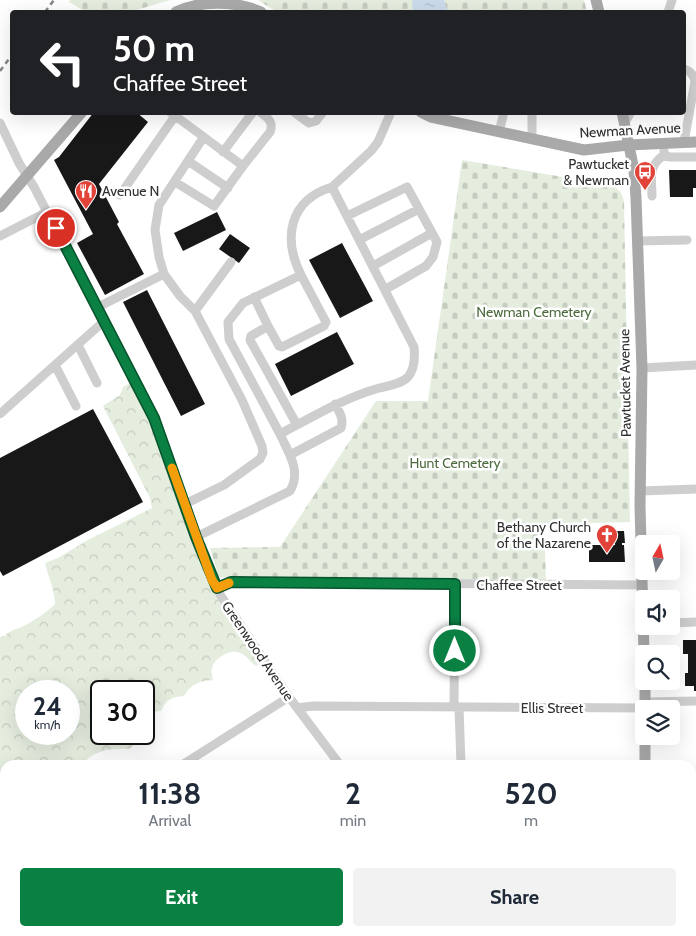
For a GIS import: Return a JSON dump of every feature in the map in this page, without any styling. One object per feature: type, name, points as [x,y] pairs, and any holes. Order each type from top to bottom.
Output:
[{"type":"main road","points":[[180,10],[199,4],[217,2],[237,4],[255,10]]},
{"type":"main road","points":[[0,207],[79,115]]},
{"type":"main road","name":"Newman Avenue","points":[[427,115],[584,150],[628,145],[664,149],[684,142],[696,142]]},
{"type":"main road","name":"Pawtucket Avenue","points":[[623,118],[634,170],[637,241],[642,368],[642,590]]},
{"type":"main road","points":[[645,745],[646,760]]},
{"type":"street","points":[[684,142],[695,81],[691,73],[686,70]]},
{"type":"street","points":[[120,195],[172,115]]},
{"type":"street","points":[[174,115],[243,166]]},
{"type":"street","points":[[223,152],[251,115]]},
{"type":"street","points":[[175,182],[214,206],[270,132],[272,126],[270,120],[264,115]]},
{"type":"street","points":[[298,115],[308,122],[316,122],[322,115]]},
{"type":"street","points":[[254,297],[279,346],[282,347],[324,326],[326,322],[295,263],[290,238],[293,222],[302,204],[319,191],[332,187],[371,151],[378,142],[390,115]]},
{"type":"street","points":[[499,132],[503,115]]},
{"type":"street","points":[[532,115],[532,139]]},
{"type":"street","name":"Greenwood Avenue","points":[[0,123],[19,163],[47,212],[154,418],[196,537],[217,588],[289,697],[336,760]]},
{"type":"street","points":[[185,504],[224,485],[260,459],[263,453],[262,446],[242,400],[195,311],[180,296],[164,274],[159,257],[155,230],[159,205],[203,138]]},
{"type":"street","points":[[652,196],[652,170],[664,149],[670,158],[696,157]]},
{"type":"street","points":[[188,161],[228,188]]},
{"type":"street","points":[[280,434],[336,404],[366,392],[401,382],[408,377],[413,369],[414,347],[386,288],[332,187]]},
{"type":"street","points":[[347,216],[407,187],[437,242],[433,257],[426,266],[386,288]]},
{"type":"street","points":[[359,240],[419,209]]},
{"type":"street","points":[[0,236],[47,212]]},
{"type":"street","points":[[373,266],[432,234]]},
{"type":"street","points":[[637,241],[686,240]]},
{"type":"street","points":[[195,311],[231,262]]},
{"type":"street","points":[[96,308],[164,274]]},
{"type":"street","points":[[196,537],[290,491],[294,485],[296,469],[280,434],[229,338],[228,322],[243,303],[301,275]]},
{"type":"street","points":[[0,414],[103,322]]},
{"type":"street","points":[[268,326],[251,336],[250,340],[297,425]]},
{"type":"street","points":[[78,345],[96,383]]},
{"type":"street","points":[[55,365],[76,406]]},
{"type":"street","points":[[642,368],[696,365]]},
{"type":"street","points":[[290,455],[341,428],[342,417],[336,404]]},
{"type":"street","points":[[641,491],[696,489]]},
{"type":"street","name":"Chaffee Street","points":[[217,588],[231,582],[642,585]]},
{"type":"street","points":[[455,584],[456,707],[461,760]]},
{"type":"street","points":[[680,623],[696,622]]},
{"type":"street","points":[[190,760],[289,697]]},
{"type":"street","name":"Ellis Street","points":[[680,703],[696,701]]},
{"type":"street","name":"Ellis Street","points":[[297,708],[313,706],[635,706]]},
{"type":"green space","points":[[70,0],[170,0],[137,10],[83,10],[69,2]]},
{"type":"green space","points":[[258,0],[584,0],[586,10],[274,10]]},
{"type":"green space","points":[[462,160],[611,185],[618,189],[622,195],[624,201],[630,522],[544,524],[546,580],[219,577],[210,548],[280,547],[376,401],[428,401]]},
{"type":"green space","points":[[135,380],[149,407],[202,557],[263,661],[256,666],[240,653],[226,654],[218,658],[213,665],[213,680],[196,684],[184,696],[170,699],[161,711],[155,712],[155,680],[90,680],[90,745],[133,745],[130,749],[104,751],[91,756],[87,760],[0,760],[0,637],[26,625],[55,604],[53,589],[45,563],[152,508],[150,498],[103,406],[120,395],[123,387]]},
{"type":"water","points":[[412,0],[444,0],[447,10],[413,10]]},
{"type":"building","points":[[92,115],[140,115],[148,122],[99,184],[119,222],[117,224],[144,274],[105,295],[77,243],[93,234],[54,160],[59,157]]},
{"type":"building","points":[[669,170],[696,170],[696,188],[693,188],[693,197],[670,197]]},
{"type":"building","points":[[217,212],[226,230],[183,251],[174,233]]},
{"type":"building","points":[[230,234],[250,248],[239,263],[219,249]]},
{"type":"building","points":[[342,243],[373,301],[340,318],[309,260]]},
{"type":"building","points":[[147,290],[205,404],[181,416],[123,302]]},
{"type":"building","points":[[337,332],[354,364],[291,396],[275,364]]},
{"type":"building","points":[[93,409],[143,502],[3,576],[0,571],[0,458]]},
{"type":"building","name":"Bethany Church of the Nazarene","points":[[605,531],[624,531],[625,543],[622,543],[622,545],[624,545],[625,562],[589,562],[589,545],[615,545],[615,543],[605,544]]},
{"type":"building","points":[[683,640],[696,640],[696,691],[694,691],[694,686],[685,686],[685,673],[688,673],[688,654],[683,654]]},
{"type":"railway","points":[[46,10],[54,0]]},
{"type":"railway","points":[[0,71],[10,58]]},
{"type":"slow traffic","points":[[172,468],[212,580],[217,588],[229,583]]},
{"type":"place","name":"Pawtucket & Newman","points":[[645,191]]},
{"type":"place","name":"Avenue N","points":[[86,210]]},
{"type":"place","name":"Bethany Church of the Nazarene","points":[[607,554]]},
{"type":"route","points":[[56,228],[154,418],[196,537],[212,580],[217,588],[231,582],[455,584],[455,651]]},
{"type":"park label","name":"Newman Cemetery","points":[[534,312]]},
{"type":"park label","name":"Hunt Cemetery","points":[[455,463]]}]
